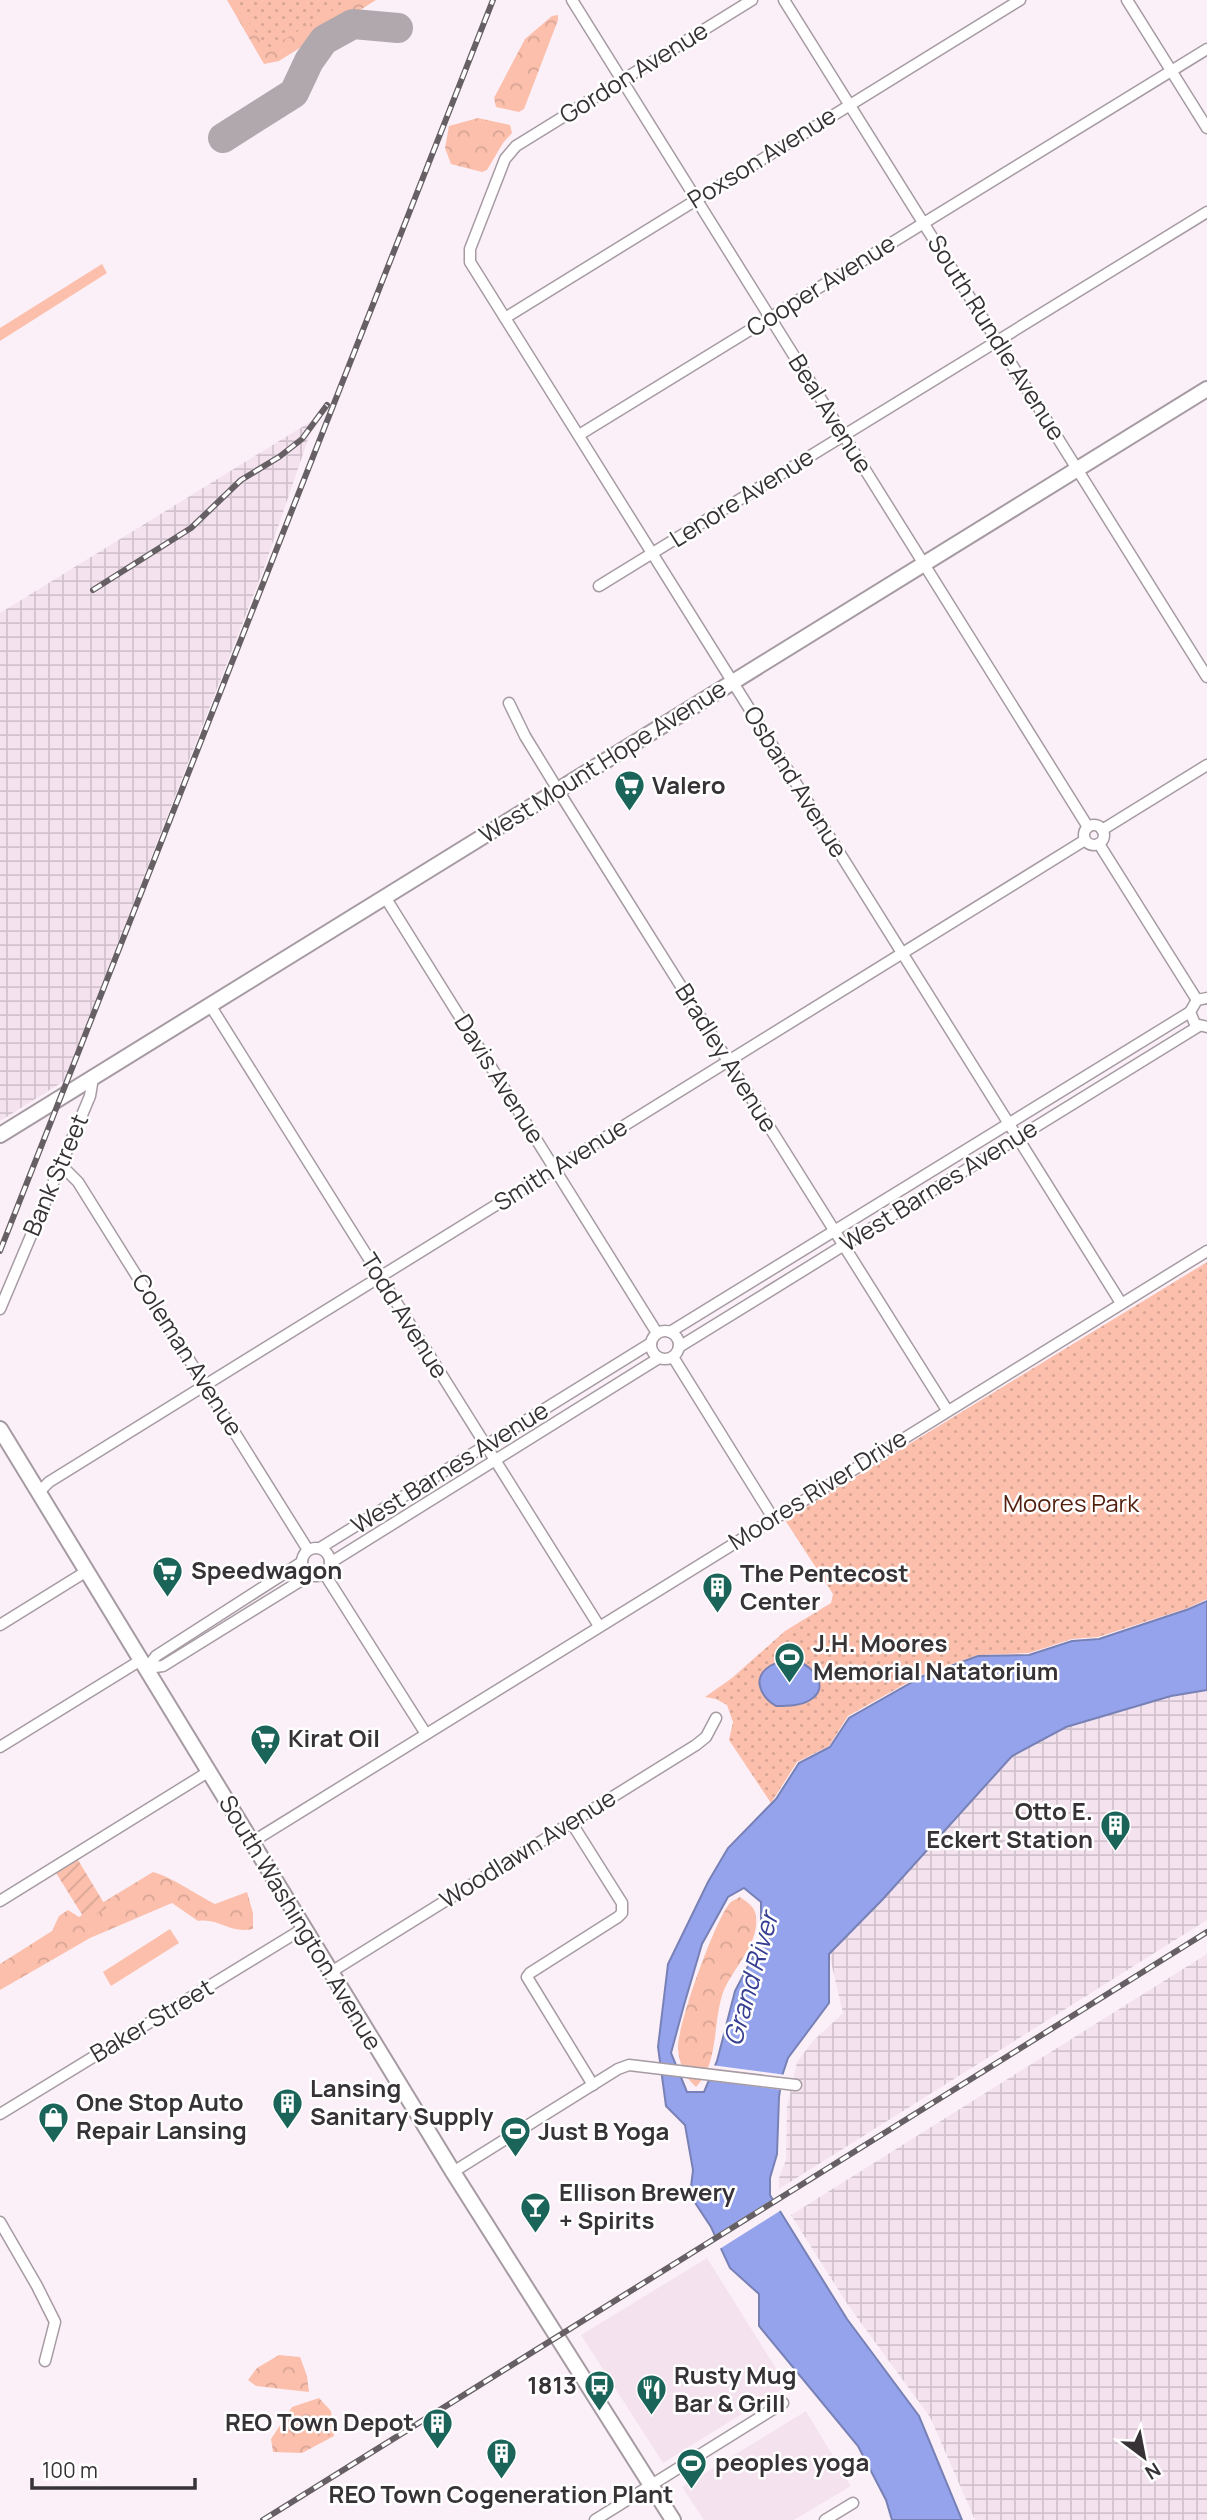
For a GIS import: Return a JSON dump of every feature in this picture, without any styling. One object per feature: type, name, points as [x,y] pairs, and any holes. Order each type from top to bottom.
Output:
[{"type":"street","name":"Beal Avenue","points":[[572,0],[1088,827]]},
{"type":"street","name":"Gordon Avenue","points":[[516,146],[752,0]]},
{"type":"street","name":"South Rundle Avenue","points":[[784,0],[1207,677]]},
{"type":"street","name":"Poxson Avenue","points":[[505,318],[1020,0]]},
{"type":"street","points":[[1127,0],[1207,128]]},
{"type":"street","name":"Cooper Avenue","points":[[579,435],[1207,49]]},
{"type":"street","name":"Osband Avenue","points":[[516,146],[505,159],[469,255],[470,262],[1121,1303]]},
{"type":"street","name":"Lenore Avenue","points":[[599,586],[1207,212]]},
{"type":"street","name":"West Mount Hope Avenue","points":[[0,1135],[1207,389]]},
{"type":"street","name":"Bradley Avenue","points":[[509,703],[515,719],[558,790],[947,1410]]},
{"type":"street","points":[[1102,830],[1207,765]]},
{"type":"street","points":[[1094,825],[1102,830],[1103,839],[1099,844],[1090,845],[1085,840],[1084,834],[1088,827],[1094,825]]},
{"type":"street","name":"Smith Avenue","points":[[39,1492],[49,1482],[1085,840]]},
{"type":"street","points":[[1099,844],[1202,999],[1190,1012],[1192,1020],[1203,1026]]},
{"type":"street","name":"Davis Avenue","points":[[385,897],[555,1169],[654,1338]]},
{"type":"street","name":"Todd Avenue","points":[[211,1005],[599,1626]]},
{"type":"street","name":"West Barnes Avenue","points":[[670,1332],[1190,1012]]},
{"type":"street","name":"West Barnes Avenue","points":[[679,1347],[1017,1137],[1203,1026]]},
{"type":"street","name":"Bank Street","points":[[0,1309],[90,1096],[93,1078]]},
{"type":"street","name":"Coleman Avenue","points":[[61,1164],[78,1182],[308,1550]]},
{"type":"street","name":"Moores River Drive","points":[[252,1842],[1207,1251]]},
{"type":"street","points":[[670,1332],[676,1336],[679,1347],[673,1357],[659,1358],[652,1352],[654,1338],[670,1332]]},
{"type":"street","name":"West Barnes Avenue","points":[[320,1548],[654,1338]]},
{"type":"street","points":[[673,1357],[773,1518]]},
{"type":"street","name":"West Barnes Avenue","points":[[330,1563],[659,1358]]},
{"type":"street","name":"South Washington Avenue","points":[[0,1429],[453,2172],[673,2520]]},
{"type":"street","points":[[320,1548],[328,1554],[330,1563],[324,1573],[317,1576],[304,1569],[302,1562],[303,1555],[308,1550],[320,1548]]},
{"type":"street","points":[[0,1747],[144,1664],[302,1562]]},
{"type":"street","points":[[0,1625],[87,1571]]},
{"type":"street","points":[[324,1573],[426,1734]]},
{"type":"street","points":[[144,1664],[163,1667],[310,1574]]},
{"type":"street","name":"Woodlawn Avenue","points":[[331,1972],[695,1745],[706,1737],[716,1718]]},
{"type":"street","points":[[0,1901],[208,1772]]},
{"type":"street","points":[[571,1822],[622,1903],[622,1913],[530,1973],[527,1978],[593,2085]]},
{"type":"street","name":"Baker Street","points":[[0,2114],[304,1928]]},
{"type":"street","points":[[453,2172],[618,2069],[629,2065],[796,2085]]},
{"type":"street","points":[[0,2222],[55,2322],[46,2361]]},
{"type":"street","points":[[595,2520],[783,2403]]},
{"type":"street","points":[[825,2520],[853,2503]]},
{"type":"shaded area","points":[[315,419],[264,568],[64,1081],[0,1121],[0,613]]},
{"type":"shaded area","points":[[1207,1690],[1207,1920],[779,2189],[779,2178],[786,2160],[787,2107],[797,2062],[813,2041],[843,2013],[829,1954],[883,1899],[1012,1756],[1066,1727],[1171,1696]]},
{"type":"shaded area","points":[[1207,1954],[1207,2520],[975,2520],[930,2417],[848,2305],[791,2215]]},
{"type":"shaded area","points":[[707,2258],[787,2386],[663,2463],[581,2335]]},
{"type":"shaded area","points":[[806,2411],[851,2486],[794,2520],[704,2520],[682,2487]]},
{"type":"green space","points":[[227,0],[376,0],[279,61],[264,64]]},
{"type":"green space","points":[[232,0],[350,0],[268,49]]},
{"type":"green space","points":[[558,15],[524,109],[519,112],[496,107],[494,98],[525,39],[552,16]]},
{"type":"green space","points":[[478,118],[510,125],[512,133],[487,170],[482,172],[451,164],[445,148],[449,126]]},
{"type":"green space","points":[[102,264],[107,273],[0,341],[0,328]]},
{"type":"green space","name":"Moores Park","points":[[1207,1262],[1207,1599],[1188,1608],[1098,1637],[1072,1639],[1029,1653],[978,1655],[921,1675],[848,1716],[829,1746],[797,1762],[771,1803],[729,1740],[733,1722],[727,1705],[705,1697],[732,1678],[785,1631],[831,1603],[833,1594],[785,1520]]},
{"type":"green space","points":[[78,1860],[107,1908],[86,1921],[56,1873]]},
{"type":"green space","points":[[153,1872],[215,1904],[247,1892],[253,1913],[253,1929],[237,1929],[198,1921],[172,1903],[90,1938],[0,1990],[0,1964],[52,1931],[59,1916],[68,1910],[79,1917]]},
{"type":"green space","points":[[740,1897],[754,1910],[754,1937],[724,1990],[709,2066],[696,2087],[681,2065],[678,2049],[683,2020],[716,1928],[731,1902]]},
{"type":"green space","points":[[170,1929],[179,1943],[111,1986],[103,1972]]},
{"type":"green space","points":[[279,2355],[300,2357],[309,2392],[256,2386],[248,2380],[257,2368]]},
{"type":"green space","points":[[319,2398],[331,2411],[334,2436],[302,2453],[273,2452],[271,2439],[292,2407]]},
{"type":"water","name":"Grand River","points":[[1207,1601],[1207,1690],[1171,1696],[1066,1727],[1012,1756],[883,1899],[829,1954],[829,2003],[788,2058],[782,2076],[777,2154],[770,2178],[770,2195],[847,2319],[919,2416],[962,2520],[892,2520],[886,2500],[858,2446],[759,2326],[759,2294],[730,2268],[711,2227],[690,2195],[693,2170],[685,2125],[666,2106],[658,2047],[668,1964],[708,1882],[728,1848],[776,1799],[799,1763],[830,1747],[849,1718],[923,1676],[978,1656],[1029,1655],[1072,1641],[1099,1639]],"holes":[[[744,1888],[761,1902],[761,1941],[735,1991],[717,2061],[704,2092],[687,2092],[671,2053],[702,1944],[728,1897]]]},
{"type":"water","name":"J.H. Moores Memorial Natatorium","points":[[797,1661],[814,1672],[819,1689],[816,1695],[806,1702],[776,1706],[762,1693],[761,1676],[773,1664]]},
{"type":"pier","points":[[711,2065],[786,2075],[783,2090],[705,2080]]},
{"type":"pier","points":[[775,2198],[783,2209],[718,2250],[712,2237]]},
{"type":"taxiway","points":[[223,138],[294,93],[309,61],[324,40],[353,24],[398,28]]},
{"type":"railway","points":[[0,1251],[493,0]]},
{"type":"railway","points":[[93,590],[191,528],[241,480],[279,457],[302,439],[327,405]]},
{"type":"railway","points":[[263,2520],[1207,1932]]},
{"type":"place","name":"Valero","points":[[629,813]]},
{"type":"place","name":"Speedwagon","points":[[168,1598]]},
{"type":"place","name":"The Pentecost Center","points":[[717,1615]]},
{"type":"place","name":"J.H. Moores Memorial Natatorium","points":[[790,1685]]},
{"type":"place","name":"Kirat Oil","points":[[265,1766]]},
{"type":"place","name":"Otto E. Eckert Station","points":[[1116,1853]]},
{"type":"place","name":"Lansing Sanitary Supply","points":[[287,2130]]},
{"type":"place","name":"One Stop Auto Repair Lansing","points":[[53,2144]]},
{"type":"place","name":"Just B Yoga","points":[[515,2159]]},
{"type":"place","name":"Ellison Brewery + Spirits","points":[[536,2234]]},
{"type":"place","name":"1813","points":[[600,2413]]},
{"type":"place","name":"Rusty Mug Bar & Grill","points":[[651,2417]]},
{"type":"place","name":"REO Town Depot","points":[[437,2450]]},
{"type":"place","name":"REO Town Cogeneration Plant","points":[[501,2480]]},
{"type":"place","name":"peoples yoga","points":[[692,2490]]}]
